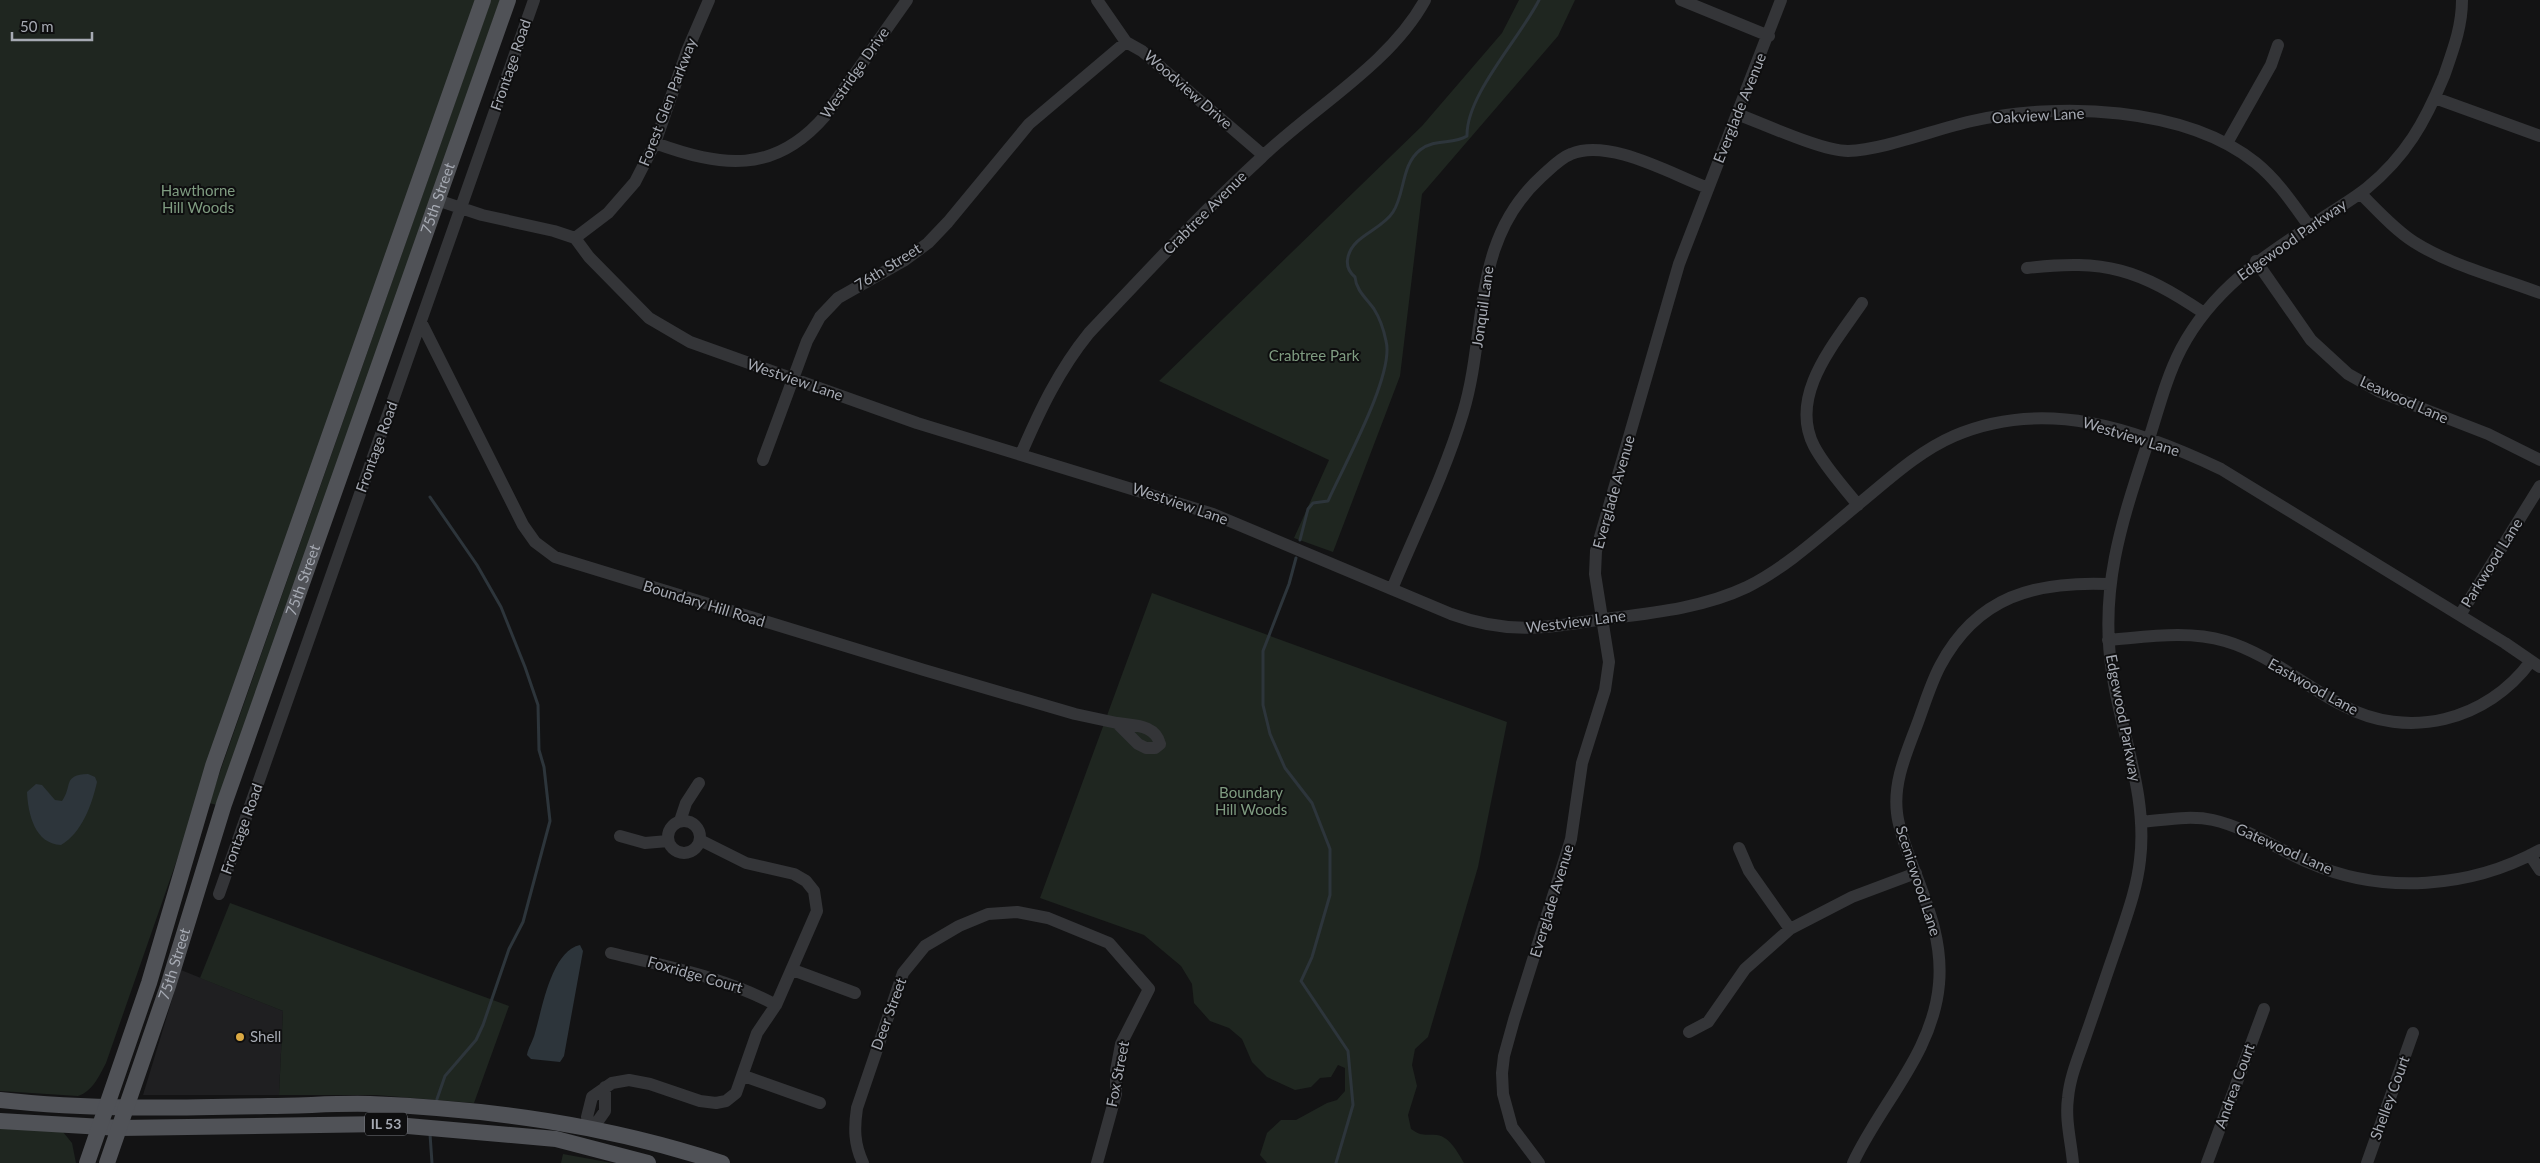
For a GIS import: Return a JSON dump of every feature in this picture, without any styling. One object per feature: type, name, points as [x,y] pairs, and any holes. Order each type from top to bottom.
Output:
[{"type":"main road","name":"75th Street","points":[[87,1163],[152,974],[213,766],[483,0]]},
{"type":"main road","name":"75th Street","points":[[107,1163],[171,977],[224,804],[508,0]]},
{"type":"main road","name":"IL 53","points":[[0,1100],[126,1108],[370,1104],[515,1115],[593,1128],[653,1142],[722,1163]]},
{"type":"main road","name":"IL 53","points":[[0,1120],[120,1128],[384,1124],[556,1139],[648,1163]]},
{"type":"street","name":"Frontage Road","points":[[219,894],[534,0]]},
{"type":"street","name":"Forest Glen Parkway","points":[[575,238],[608,214],[628,192],[655,143],[687,51],[709,0]]},
{"type":"street","name":"Westridge Drive","points":[[655,143],[688,155],[721,162],[743,161],[781,152],[810,132],[825,116],[907,0]]},
{"type":"street","name":"Woodview Drive","points":[[1098,0],[1126,42],[1142,51],[1263,155]]},
{"type":"street","name":"Crabtree Avenue","points":[[1021,454],[1047,394],[1074,352],[1199,218],[1263,155],[1386,50],[1418,14],[1425,0]]},
{"type":"street","points":[[1681,0],[1768,36]]},
{"type":"street","name":"Everglade Avenue","points":[[1539,1163],[1518,1139],[1507,1112],[1502,1085],[1504,1056],[1571,839],[1582,763],[1605,690],[1609,662],[1595,574],[1598,541],[1679,264],[1781,0]]},
{"type":"street","name":"Edgewood Parkway","points":[[2073,1163],[2067,1118],[2069,1086],[2136,886],[2141,859],[2142,822],[2136,785],[2114,686],[2108,640],[2109,584],[2121,523],[2148,440],[2179,353],[2204,313],[2230,283],[2256,261],[2360,193],[2404,150],[2420,130],[2435,98],[2460,28],[2462,0]]},
{"type":"street","name":"76th Street","points":[[763,460],[812,330],[828,307],[928,243],[948,222],[1029,124],[1126,42]]},
{"type":"street","points":[[2227,143],[2271,65],[2278,45]]},
{"type":"street","points":[[2435,98],[2540,136]]},
{"type":"street","name":"Oakview Lane","points":[[1737,114],[1826,146],[1846,151],[1874,147],[1978,120],[2014,114],[2070,112],[2123,115],[2159,120],[2200,132],[2227,143],[2272,178],[2309,226]]},
{"type":"street","name":"Jonquil Lane","points":[[1392,589],[1449,454],[1463,412],[1478,349],[1484,285],[1493,250],[1506,223],[1525,195],[1550,169],[1571,154],[1593,150],[1622,154],[1708,188]]},
{"type":"street","points":[[2360,193],[2398,229],[2433,253],[2453,263],[2540,293]]},
{"type":"street","points":[[437,200],[460,209],[575,238]]},
{"type":"street","name":"Westview Lane","points":[[575,238],[589,257],[649,318],[668,331],[704,348],[917,423],[1213,514],[1451,614],[1489,626],[1531,629],[1602,620],[1686,607],[1747,587],[1788,561],[1912,461],[1953,436],[2008,420],[2069,418],[2106,426],[2148,440],[2188,454],[2221,469],[2460,615],[2536,664]]},
{"type":"street","name":"Leawood Lane","points":[[2256,261],[2311,340],[2348,374],[2380,392],[2488,434],[2540,460]]},
{"type":"street","points":[[2027,268],[2072,264],[2119,270],[2154,282],[2204,313]]},
{"type":"street","points":[[1858,505],[1813,445],[1807,413],[1808,395],[1816,372],[1862,303]]},
{"type":"street","name":"Boundary Hill Road","points":[[422,322],[523,525],[535,542],[555,557],[924,670],[1075,714],[1117,723]]},
{"type":"street","name":"Parkwood Lane","points":[[2460,615],[2540,486]]},
{"type":"street","name":"Scenicwood Lane","points":[[1853,1163],[1875,1121],[1914,1063],[1924,1043],[1934,1014],[1939,983],[1939,944],[1936,929],[1898,822],[1897,786],[1903,762],[1931,686],[1948,652],[1976,620],[2014,594],[2062,584],[2109,584]]},
{"type":"street","name":"Eastwood Lane","points":[[2108,640],[2185,636],[2207,637],[2226,642],[2256,654],[2342,706],[2375,718],[2408,723],[2452,718],[2483,705],[2508,688],[2536,664]]},
{"type":"street","points":[[680,821],[695,825],[700,840],[695,850],[685,854],[674,850],[668,841],[669,831],[680,821],[686,803],[700,783]]},
{"type":"street","name":"Gatewood Lane","points":[[2142,822],[2184,818],[2214,820],[2241,829],[2291,855],[2324,869],[2390,883],[2454,880],[2493,870],[2535,853]]},
{"type":"street","points":[[620,836],[645,843],[668,841]]},
{"type":"street","points":[[593,1128],[605,1111],[605,1087],[629,1080],[643,1082],[700,1101],[716,1103],[726,1101],[736,1093],[744,1076],[757,1033],[776,1005],[793,970],[817,911],[814,891],[806,881],[794,874],[746,863],[700,840]]},
{"type":"street","points":[[1738,848],[1750,871],[1790,929]]},
{"type":"street","points":[[2535,853],[2540,870]]},
{"type":"street","points":[[1689,1032],[1708,1022],[1746,970],[1790,929],[1852,897],[1916,873]]},
{"type":"street","name":"Deer Street","points":[[863,1163],[857,1150],[854,1129],[857,1108],[903,974],[925,946],[959,926],[988,914],[1017,912],[1048,918],[1109,943],[1149,989]]},
{"type":"street","name":"Foxridge Court","points":[[611,953],[696,973],[751,991],[776,1005]]},
{"type":"street","points":[[793,970],[855,993]]},
{"type":"street","name":"Fox Street","points":[[1097,1163],[1116,1094],[1116,1071],[1121,1044],[1149,989]]},
{"type":"street","name":"Andrea Court","points":[[2207,1163],[2264,1009]]},
{"type":"street","name":"Shelley Court","points":[[2367,1163],[2413,1033]]},
{"type":"street","points":[[744,1076],[820,1103]]},
{"type":"shaded area","points":[[88,774],[95,777],[97,782],[89,808],[80,826],[61,845],[45,839],[39,834],[31,818],[27,792],[36,784],[42,785],[55,800],[62,801],[71,779]]},
{"type":"shaded area","points":[[580,945],[583,951],[564,1056],[560,1062],[531,1059],[527,1055],[555,969],[570,950]]},
{"type":"shaded area","points":[[181,970],[283,1011],[279,1095],[143,1095]]},
{"type":"green space","name":"Hawthorne Hill Woods","points":[[0,0],[477,0],[106,1063],[92,1087],[78,1096],[0,1091]]},
{"type":"green space","points":[[491,0],[500,0],[217,805],[209,803]]},
{"type":"green space","name":"Crabtree Park","points":[[1519,0],[1575,0],[1558,36],[1422,194],[1400,376],[1333,552],[1294,538],[1329,460],[1159,381],[1422,126],[1502,33]]},
{"type":"green space","name":"Boundary Hill Woods","points":[[1152,593],[1507,722],[1478,867],[1428,1037],[1415,1049],[1412,1065],[1417,1086],[1408,1115],[1411,1129],[1421,1134],[1442,1136],[1453,1146],[1464,1163],[1267,1163],[1260,1155],[1267,1133],[1281,1120],[1296,1120],[1327,1103],[1337,1100],[1345,1091],[1345,1068],[1338,1065],[1331,1077],[1320,1078],[1311,1087],[1295,1090],[1267,1077],[1252,1062],[1242,1039],[1229,1028],[1210,1021],[1194,1003],[1192,984],[1181,966],[1144,935],[1040,898]]},
{"type":"green space","points":[[230,903],[509,1006],[474,1103],[376,1095],[279,1095],[283,1011],[200,978]]},
{"type":"green space","points":[[0,1126],[63,1132],[72,1143],[76,1163],[0,1163]]},
{"type":"green space","points":[[563,1154],[612,1163],[561,1163]]},
{"type":"waterway","points":[[1300,540],[1308,509],[1313,503],[1328,501],[1366,421],[1376,397],[1387,356],[1383,329],[1374,309],[1359,290],[1355,277],[1348,268],[1347,260],[1351,249],[1362,238],[1382,224],[1393,212],[1400,197],[1409,163],[1420,150],[1432,144],[1462,139],[1467,136],[1469,120],[1484,85],[1539,0]]},
{"type":"waterway","points":[[430,497],[477,565],[501,607],[525,667],[538,705],[539,750],[544,767],[550,821],[523,922],[509,949],[483,1025],[476,1040],[445,1076],[437,1099]]},
{"type":"waterway","points":[[1296,558],[1289,584],[1263,651],[1263,705],[1270,734],[1285,768],[1312,803],[1330,849],[1330,895],[1312,957],[1301,981],[1348,1051],[1353,1105],[1336,1163]]},
{"type":"waterway","points":[[430,1134],[432,1163]]},
{"type":"place","name":"Shell","points":[[240,1037]]}]
